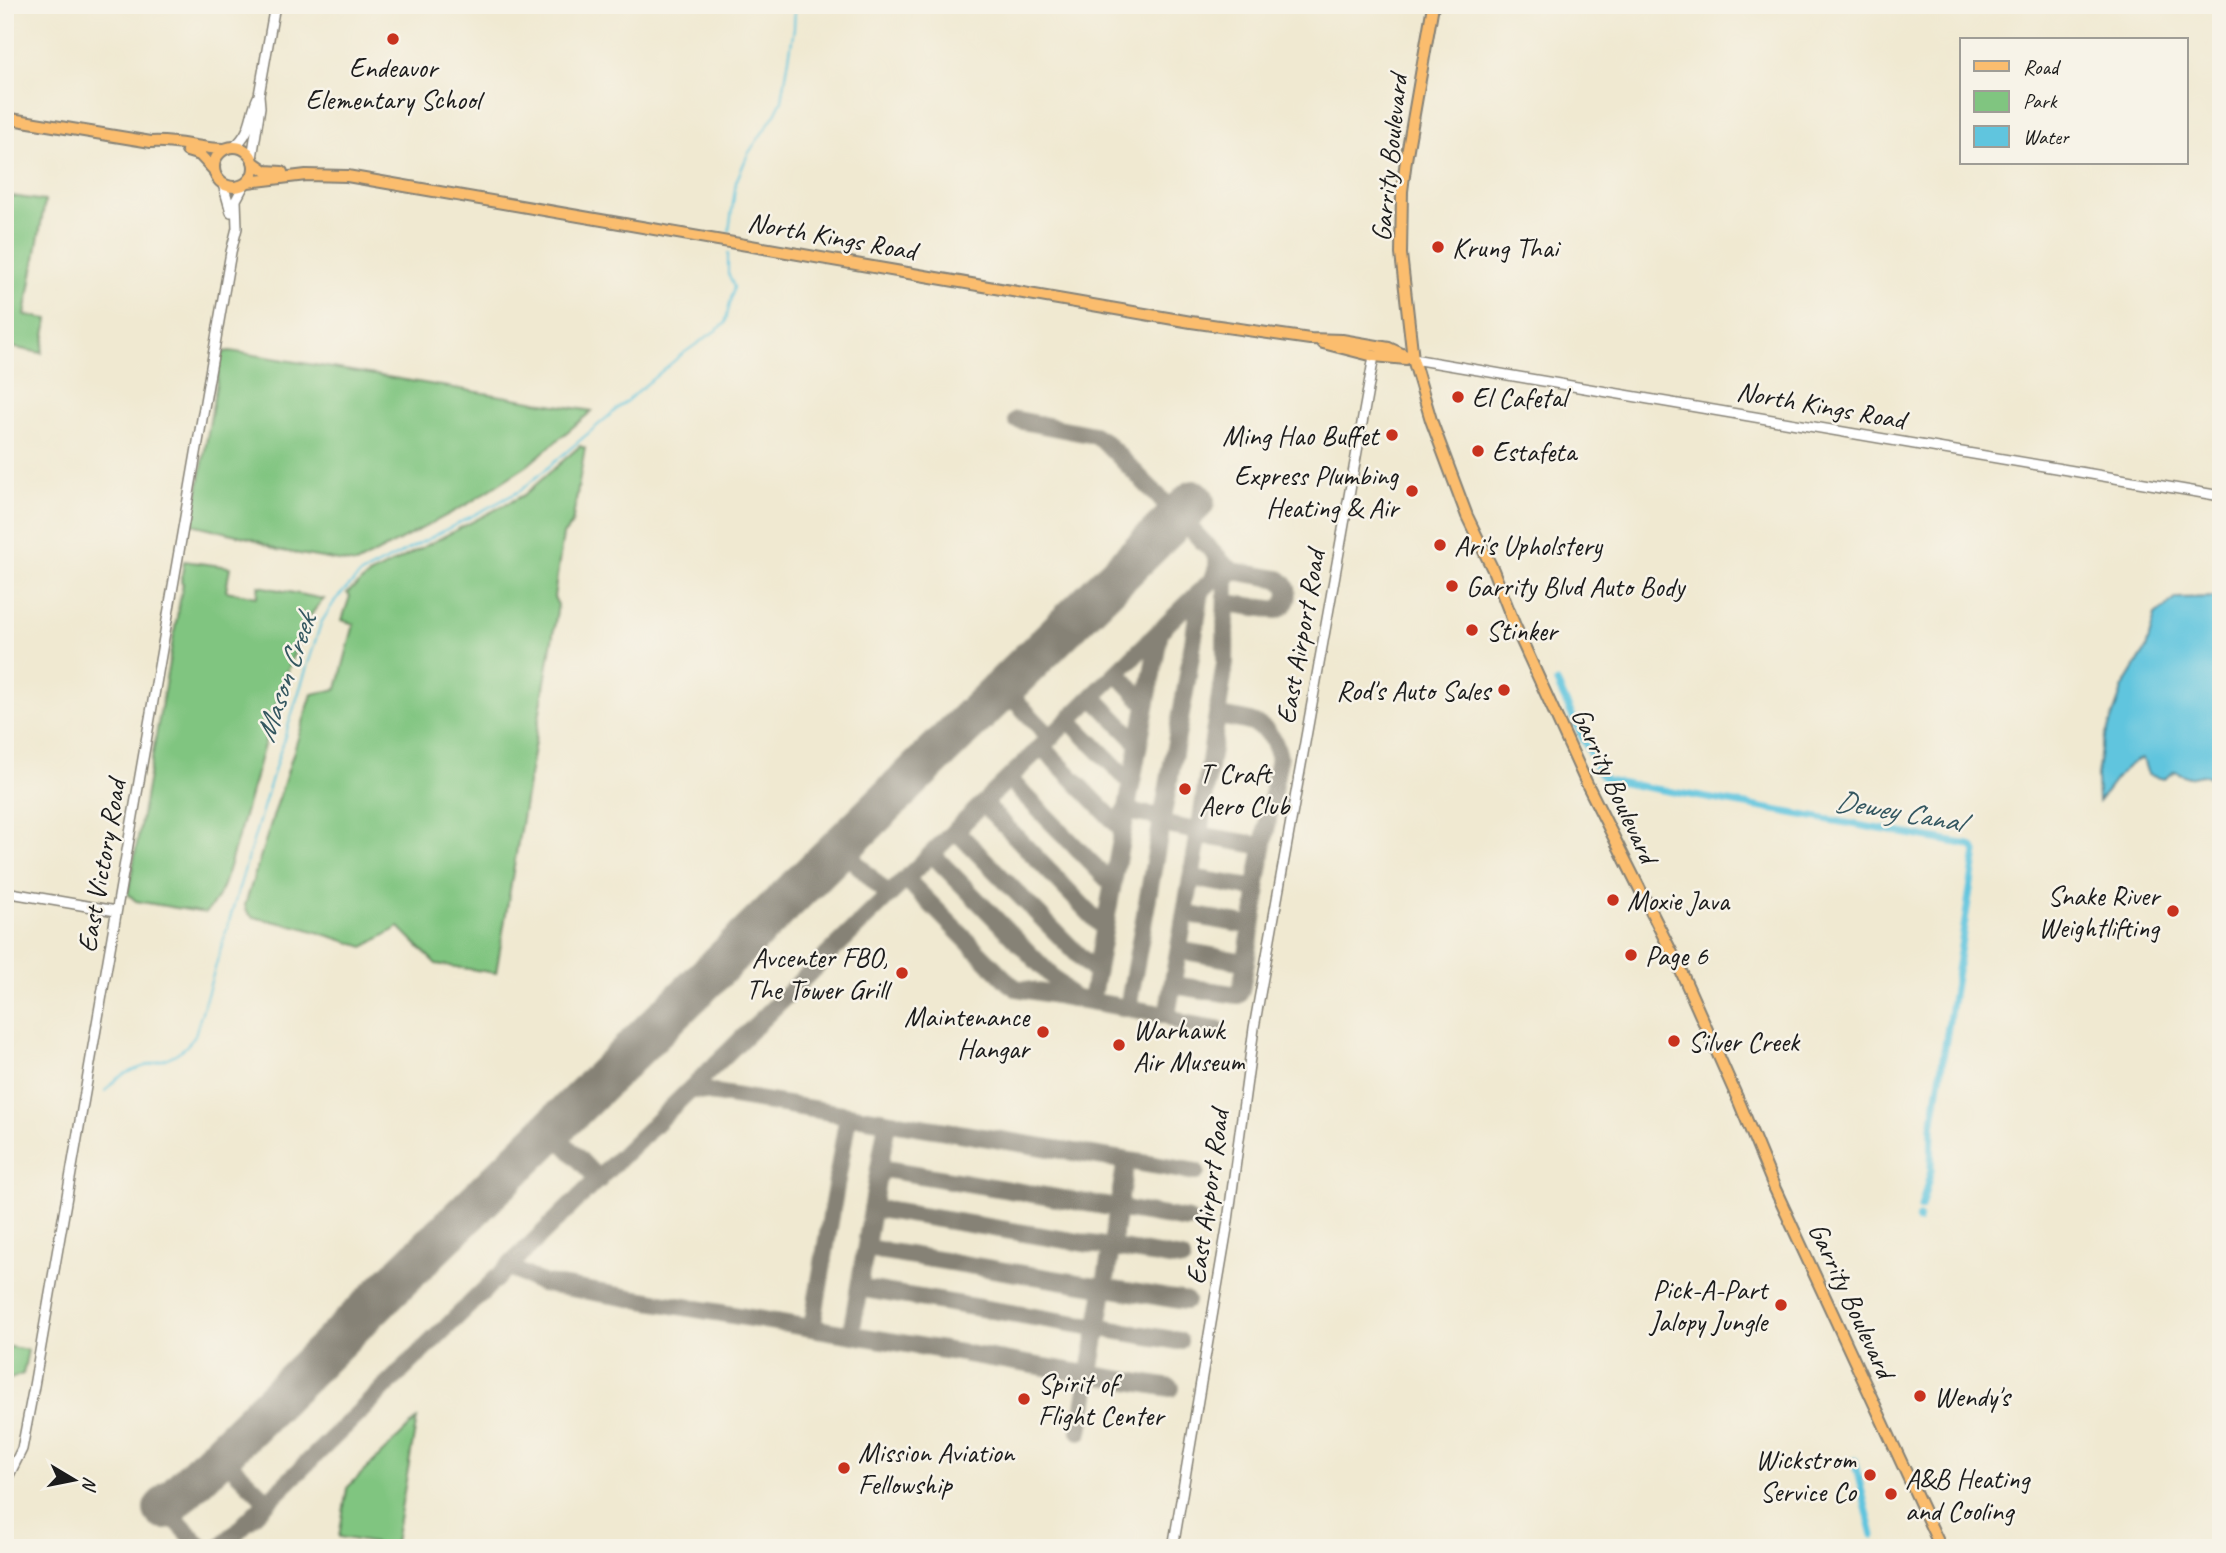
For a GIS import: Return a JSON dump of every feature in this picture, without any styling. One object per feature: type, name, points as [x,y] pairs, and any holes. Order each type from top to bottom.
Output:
[{"type":"main road","name":"Garrity Boulevard","points":[[1433,5],[1402,191],[1401,254],[1413,359],[1447,467],[1587,784],[1680,969],[1775,1189],[1941,1548]]},
{"type":"main road","points":[[5,118],[151,142],[244,150],[253,160],[254,173],[246,183],[233,188],[218,181],[214,170],[196,153],[162,148],[151,142]]},
{"type":"main road","points":[[214,170],[216,157],[229,148]]},
{"type":"main road","name":"North Kings Road","points":[[253,160],[271,172],[316,169],[1012,292],[1310,340],[1374,356],[1413,359]]},
{"type":"main road","name":"North Kings Road","points":[[246,183],[306,175],[347,176]]},
{"type":"main road","name":"North Kings Road","points":[[1310,340],[1342,340],[1389,348],[1413,359]]},
{"type":"street","points":[[253,160],[259,95],[275,5]]},
{"type":"street","points":[[229,148],[249,130],[253,107],[259,95]]},
{"type":"street","name":"East Victory Road","points":[[5,1483],[22,1449],[27,1424],[237,228],[236,200],[246,183]]},
{"type":"street","name":"East Victory Road","points":[[223,184],[232,215],[231,252]]},
{"type":"street","name":"East Airport Road","points":[[1173,1548],[1227,1228],[1254,1028],[1374,356]]},
{"type":"street","name":"North Kings Road","points":[[1413,359],[2221,496]]},
{"type":"street","points":[[5,892],[116,911]]},
{"type":"green space","points":[[5,195],[45,201],[25,315],[48,319],[42,353],[5,346]]},
{"type":"green space","points":[[224,352],[592,411],[528,465],[468,504],[356,564],[277,550],[253,539],[192,524],[221,358]]},
{"type":"green space","points":[[580,446],[585,448],[572,524],[563,535],[554,597],[558,605],[496,973],[436,964],[399,927],[364,947],[304,928],[253,917],[247,912],[245,905],[312,694],[337,689],[354,624],[342,620],[350,596],[347,593],[371,574],[524,495]]},
{"type":"green space","points":[[184,561],[230,567],[226,591],[257,597],[259,586],[324,599],[307,621],[296,647],[274,711],[226,876],[216,900],[205,913],[136,901],[128,894],[183,583]]},
{"type":"green space","points":[[5,1346],[28,1350],[23,1374],[5,1381]]},
{"type":"green space","points":[[417,1419],[394,1548],[374,1548],[374,1543],[339,1537],[347,1488]]},
{"type":"water","points":[[2221,597],[2221,781],[2202,774],[2188,777],[2175,771],[2164,779],[2148,775],[2143,759],[2124,770],[2098,802],[2097,776],[2101,749],[2123,687],[2146,649],[2155,615],[2177,598]]},
{"type":"waterway","name":"Mason Creek","points":[[729,231],[736,182],[748,154],[782,100],[794,28],[795,5]]},
{"type":"waterway","name":"Mason Creek","points":[[105,1091],[121,1076],[181,1051],[195,1035],[321,623],[336,599],[361,574],[520,491],[681,355],[725,324],[734,287],[728,273],[728,253]]},
{"type":"waterway","name":"Dewey Canal","points":[[1557,683],[1598,771],[1606,780],[1974,848],[1976,852],[1932,1127],[1931,1171],[1921,1207]]},
{"type":"waterway","name":"Dewey Canal","points":[[1918,1221],[1919,1217]]},
{"type":"waterway","name":"Dewey Canal","points":[[1854,1460],[1873,1535]]},
{"type":"taxiway","points":[[1017,420],[1094,435],[1105,442],[1219,558],[1226,569],[1225,663],[1167,1015]]},
{"type":"taxiway","points":[[220,1548],[1213,579],[1218,564],[1215,555]]},
{"type":"taxiway","points":[[1224,564],[1233,571],[1279,579],[1288,590],[1285,603],[1277,610],[1227,603]]},
{"type":"taxiway","points":[[1128,1008],[1201,591]]},
{"type":"taxiway","points":[[1091,1001],[1160,631]]},
{"type":"taxiway","points":[[1117,673],[1146,704]]},
{"type":"taxiway","points":[[1003,688],[1051,738]]},
{"type":"taxiway","points":[[1093,697],[1138,743]]},
{"type":"taxiway","points":[[1173,985],[1238,995],[1257,896],[1257,881],[1279,758],[1276,745],[1264,729],[1248,721],[1217,716]]},
{"type":"taxiway","points":[[1069,720],[1130,782]]},
{"type":"taxiway","points":[[1042,747],[1122,829]]},
{"type":"taxiway","points":[[1009,779],[1111,883]]},
{"type":"taxiway","points":[[984,804],[1104,928]]},
{"type":"taxiway","points":[[1125,811],[1155,816],[1166,825],[1192,830],[1205,836],[1263,846]]},
{"type":"taxiway","points":[[956,831],[1096,973]]},
{"type":"taxiway","points":[[840,847],[889,896]]},
{"type":"taxiway","points":[[932,854],[1073,998]]},
{"type":"taxiway","points":[[1191,878],[1257,889]]},
{"type":"taxiway","points":[[906,879],[1016,988],[1167,1015],[1182,1023],[1217,1029]]},
{"type":"taxiway","points":[[1185,914],[1251,926]]},
{"type":"taxiway","points":[[1179,950],[1245,962]]},
{"type":"taxiway","points":[[691,1089],[1196,1172]]},
{"type":"taxiway","points":[[812,1328],[848,1115]]},
{"type":"taxiway","points":[[851,1334],[887,1122]]},
{"type":"taxiway","points":[[551,1130],[599,1180]]},
{"type":"taxiway","points":[[1080,1431],[1126,1161]]},
{"type":"taxiway","points":[[879,1168],[1188,1220]]},
{"type":"taxiway","points":[[872,1208],[1182,1259]]},
{"type":"taxiway","points":[[866,1248],[1186,1301]]},
{"type":"taxiway","points":[[509,1267],[541,1283],[1171,1388]]},
{"type":"taxiway","points":[[859,1288],[1179,1341]]},
{"type":"taxiway","points":[[220,1455],[268,1502]]},
{"type":"taxiway","points":[[170,1503],[176,1520],[202,1548]]},
{"type":"runway","points":[[164,1509],[1194,501]]},
{"type":"place","name":"Endeavor Elementary School","points":[[393,39]]},
{"type":"place","name":"Krung Thai","points":[[1438,247]]},
{"type":"place","name":"El Cafetal","points":[[1458,397]]},
{"type":"place","name":"Ming Hao Buffet","points":[[1392,435]]},
{"type":"place","name":"Estafeta","points":[[1478,451]]},
{"type":"place","name":"Express Plumbing Heating & Air","points":[[1412,491]]},
{"type":"place","name":"Ari's Upholstery","points":[[1440,545]]},
{"type":"place","name":"Garrity Blvd Auto Body","points":[[1452,586]]},
{"type":"place","name":"Stinker","points":[[1472,630]]},
{"type":"place","name":"Rod's Auto Sales","points":[[1504,690]]},
{"type":"place","name":"T Craft Aero Club","points":[[1185,789]]},
{"type":"place","name":"Moxie Java","points":[[1613,900]]},
{"type":"place","name":"Snake River Weightlifting","points":[[2173,911]]},
{"type":"place","name":"Page 6","points":[[1631,955]]},
{"type":"place","name":"Avcenter FBO, The Tower Grill","points":[[902,973]]},
{"type":"place","name":"Maintenance Hangar","points":[[1043,1032]]},
{"type":"place","name":"Silver Creek","points":[[1674,1041]]},
{"type":"place","name":"Warhawk Air Museum","points":[[1119,1045]]},
{"type":"place","name":"Pick-A-Part Jalopy Jungle","points":[[1781,1305]]},
{"type":"place","name":"Wendy's","points":[[1920,1396]]},
{"type":"place","name":"Spirit of Flight Center","points":[[1024,1399]]},
{"type":"place","name":"Mission Aviation Fellowship","points":[[844,1468]]},
{"type":"place","name":"Wickstrom Service Co","points":[[1870,1475]]},
{"type":"place","name":"A&B Heating and Cooling","points":[[1891,1494]]}]
